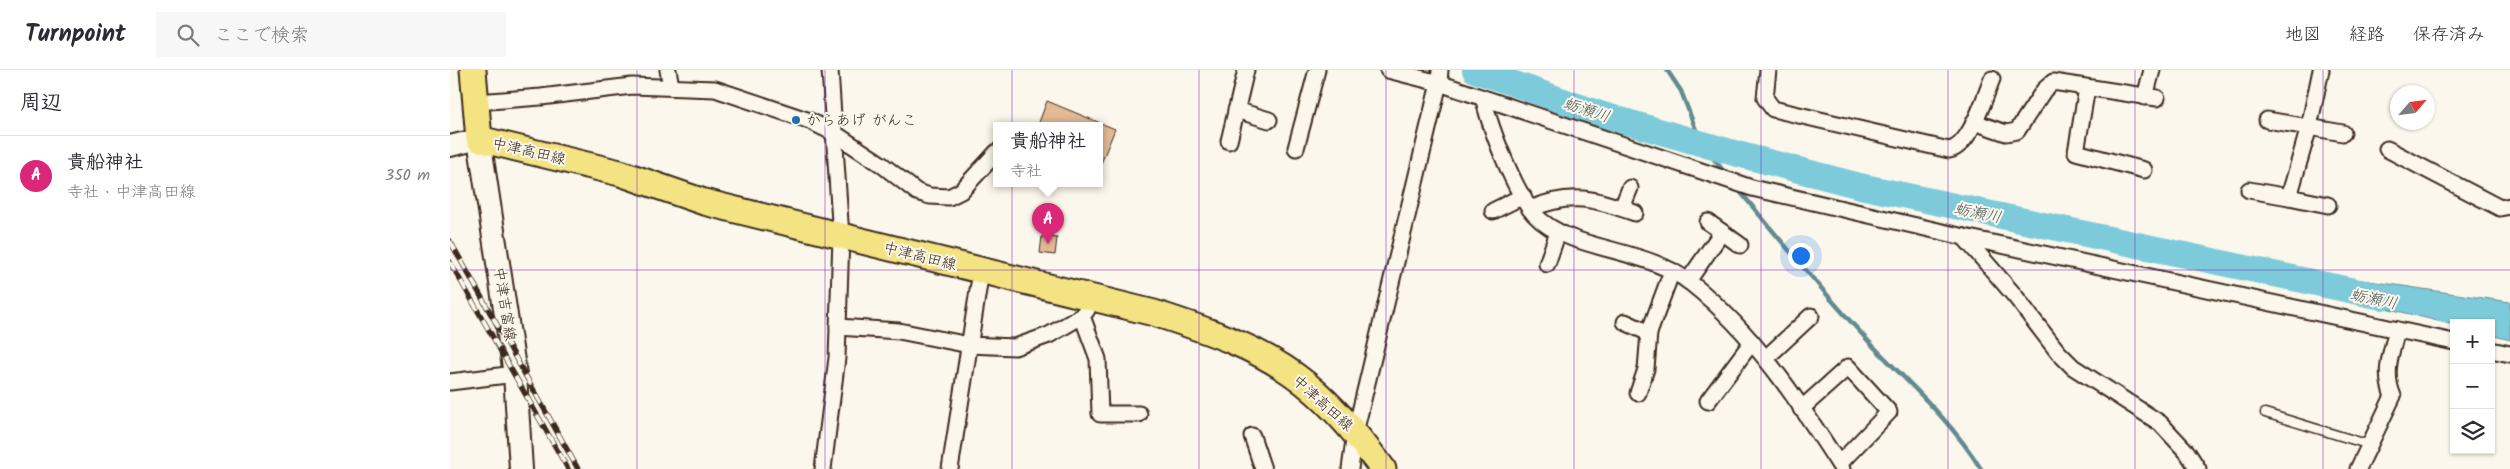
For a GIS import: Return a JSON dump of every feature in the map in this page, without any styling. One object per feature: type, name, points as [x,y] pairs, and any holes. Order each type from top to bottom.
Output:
[{"type":"main road","name":"中津高田線","points":[[473,70],[479,139],[620,173],[704,202],[981,271],[1089,307],[1154,312],[1210,330],[1253,350],[1306,384],[1355,433],[1384,469]]},
{"type":"main road","name":"中津吉富線","points":[[479,139],[515,374],[521,469]]},
{"type":"street","points":[[668,70],[671,86]]},
{"type":"street","points":[[823,469],[837,358],[840,237],[830,70]]},
{"type":"street","points":[[1229,141],[1246,70]]},
{"type":"street","points":[[1296,148],[1316,70]]},
{"type":"street","points":[[1388,70],[1439,77],[1484,100],[1752,188],[1964,237],[2450,341]]},
{"type":"street","points":[[1768,70],[1765,98],[1772,109],[1949,150],[1953,150],[1961,142],[1974,122],[1992,79]]},
{"type":"street","points":[[1974,122],[2006,133],[2014,132],[2022,126],[2044,90],[2053,82],[2151,98],[2152,70]]},
{"type":"street","points":[[2289,197],[2309,127],[2321,70]]},
{"type":"street","points":[[1350,469],[1355,433],[1439,77]]},
{"type":"street","points":[[477,102],[541,97],[632,86],[716,89],[810,121],[834,133],[917,192],[930,196],[949,197],[961,192],[993,156]]},
{"type":"street","points":[[2087,88],[2076,152],[2144,170]]},
{"type":"street","points":[[1484,100],[1498,144],[1535,216],[1558,232],[1648,259],[1688,281],[1752,342],[1766,358],[1840,467],[1890,412],[1848,367],[1801,409]]},
{"type":"street","points":[[1236,110],[1269,120]]},
{"type":"street","points":[[2267,120],[2343,133]]},
{"type":"street","points":[[450,146],[479,139]]},
{"type":"street","points":[[2388,149],[2500,208],[2510,206]]},
{"type":"street","points":[[1493,211],[1527,202],[1586,198],[1629,210],[1630,188]]},
{"type":"street","points":[[2250,190],[2328,205]]},
{"type":"street","points":[[1708,222],[1740,245]]},
{"type":"street","points":[[1547,264],[1558,232]]},
{"type":"street","points":[[1688,281],[1722,232]]},
{"type":"street","points":[[1964,237],[2016,296],[2058,352],[2073,367],[2160,423],[2187,452],[2198,469]]},
{"type":"street","points":[[950,469],[981,271]]},
{"type":"street","points":[[1638,393],[1646,369],[1649,333],[1672,271]]},
{"type":"street","points":[[838,327],[899,331],[969,345],[1015,346],[1049,335],[1089,307],[1098,359],[1100,414],[1139,414]]},
{"type":"street","points":[[1766,358],[1811,316]]},
{"type":"street","points":[[1624,322],[1649,333]]},
{"type":"street","points":[[2359,469],[2393,396],[2387,383],[2387,369],[2397,330]]},
{"type":"street","points":[[2495,351],[2510,354],[2510,341]]},
{"type":"street","points":[[1708,401],[1752,342]]},
{"type":"street","points":[[450,382],[515,374]]},
{"type":"street","points":[[1252,436],[1262,469]]},
{"type":"lane","points":[[2265,413],[2370,445]]},
{"type":"water","points":[[2349,278],[2510,302],[2510,340],[2495,336],[2495,319],[2450,319],[2450,324],[2345,298]]},
{"type":"building","points":[[1047,101],[1098,122],[1039,122]]},
{"type":"building","points":[[1103,124],[1115,129],[1103,159]]},
{"type":"building","points":[[1042,236],[1057,238],[1055,255],[1040,253]]},
{"type":"waterway","name":"蛎瀬川","points":[[1475,70],[1600,114],[1734,153],[1860,186],[2382,297]]},
{"type":"waterway","points":[[1667,70],[1681,91],[1701,143],[1725,173]]},
{"type":"waterway","points":[[1738,189],[1838,308],[1944,420],[1981,469]]},
{"type":"railway","points":[[450,241],[578,469]]},
{"type":"railway","points":[[450,262],[568,469]]},
{"type":"place","name":"からあげ がんこ","points":[[796,120]]},
{"type":"place","name":"貴船神社","points":[[1048,244]]}]
